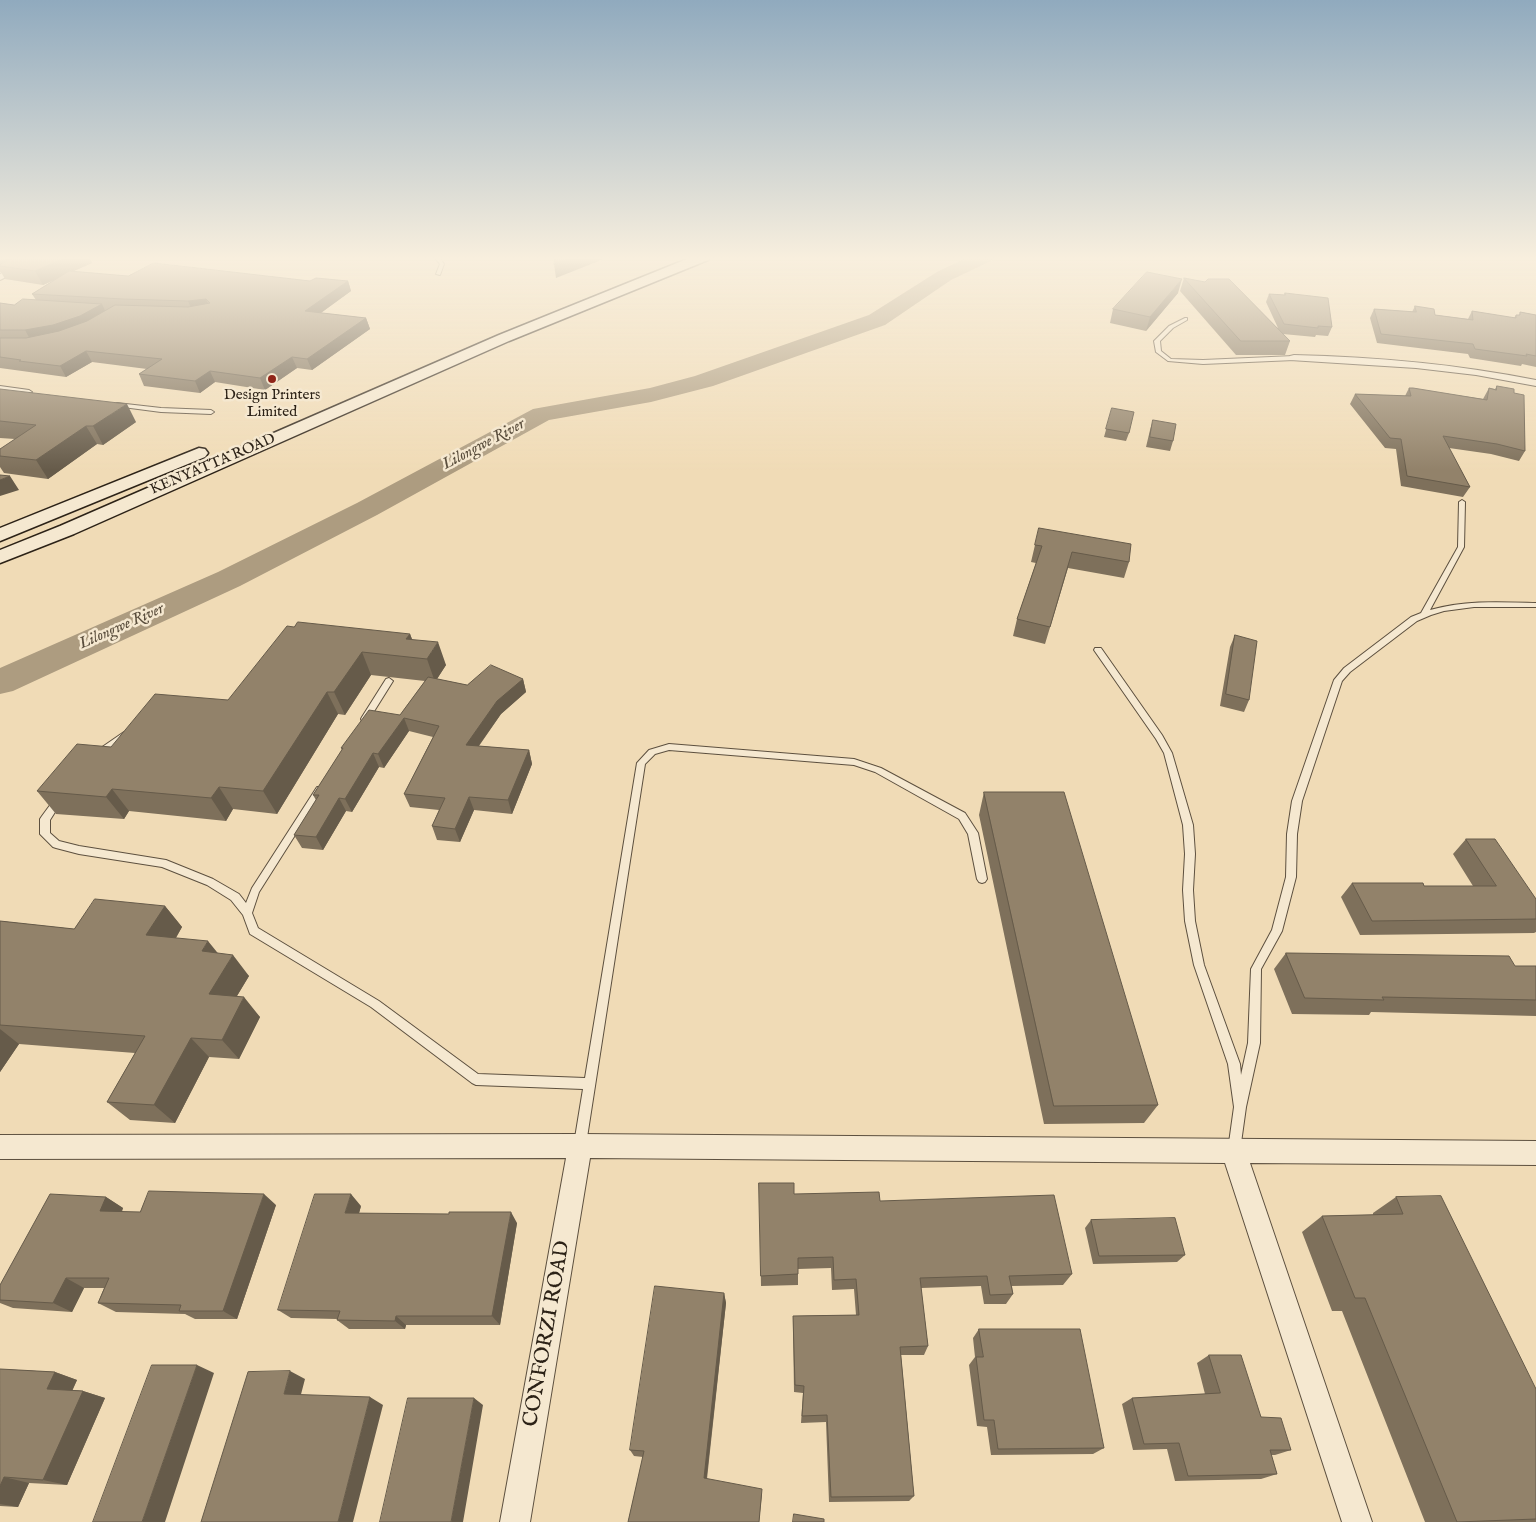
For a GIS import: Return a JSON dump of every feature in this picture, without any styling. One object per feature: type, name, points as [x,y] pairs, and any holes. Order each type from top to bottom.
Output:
[{"type":"main road","points":[[305,409],[499,328]]},
{"type":"main road","name":"KENYATTA ROAD","points":[[0,557],[67,530],[529,328]]},
{"type":"main road","name":"KENYATTA ROAD","points":[[0,535],[212,447]]},
{"type":"street","points":[[1294,358],[1375,361],[1435,366],[1536,384]]},
{"type":"street","points":[[0,1148],[580,1146],[1536,1153]]},
{"type":"street","name":"CONFORZI ROAD","points":[[516,1522],[580,1146]]},
{"type":"street","points":[[1234,1152],[1357,1522]]},
{"type":"lane","points":[[1170,328],[1157,341],[1159,352],[1170,360],[1203,362],[1294,358]]},
{"type":"lane","points":[[0,388],[38,394]]},
{"type":"lane","points":[[113,405],[161,410],[211,412]]},
{"type":"lane","points":[[1425,613],[1461,547],[1462,502]]},
{"type":"lane","points":[[1234,1152],[1240,1107],[1254,1043],[1256,969],[1277,931],[1291,877],[1292,834],[1297,801],[1338,680],[1347,670],[1414,618],[1425,613],[1476,605],[1536,605]]},
{"type":"lane","points":[[1098,650],[1159,737],[1168,753],[1188,825],[1190,922],[1199,965],[1234,1064],[1240,1107]]},
{"type":"lane","points":[[357,732],[389,681]]},
{"type":"lane","points":[[90,761],[131,730]]},
{"type":"lane","points":[[580,1146],[641,764],[652,752],[669,747],[825,758],[854,762],[878,770],[962,816],[973,833],[982,879]]},
{"type":"lane","points":[[247,913],[255,891],[325,782]]},
{"type":"lane","points":[[64,791],[45,819],[45,834],[56,844],[79,850],[163,863],[210,882],[235,897],[247,913],[254,931],[374,1004],[476,1079],[590,1084]]},
{"type":"building","points":[[0,328],[36,328],[25,330],[0,330]]},
{"type":"building","points":[[67,328],[352,328],[307,359],[292,357],[260,378],[210,371],[195,381],[139,374],[162,359],[86,351],[60,366],[0,357],[0,338],[26,338]]},
{"type":"building","points":[[1229,328],[1277,328],[1290,341],[1241,341]]},
{"type":"building","points":[[1379,328],[1536,328],[1536,356],[1475,349],[1473,344],[1381,334]]},
{"type":"building","points":[[1497,386],[1514,389],[1514,393],[1524,395],[1525,451],[1497,444],[1443,436],[1470,487],[1407,476],[1401,439],[1390,438],[1355,394],[1411,396],[1409,388],[1413,388],[1487,400],[1489,388],[1496,390]]},
{"type":"building","points":[[0,389],[127,404],[93,426],[86,426],[36,460],[0,456],[0,449],[36,425],[0,421]]},
{"type":"building","points":[[1112,408],[1134,412],[1129,433],[1106,429]]},
{"type":"building","points":[[1153,420],[1176,424],[1173,441],[1150,437]]},
{"type":"building","points":[[0,475],[10,476],[0,480]]},
{"type":"building","points":[[1039,528],[1131,544],[1129,562],[1072,552],[1050,627],[1017,619],[1042,546],[1035,545]]},
{"type":"building","points":[[298,622],[410,634],[406,639],[438,642],[427,659],[362,652],[334,692],[327,692],[263,791],[219,787],[211,798],[112,789],[106,797],[37,791],[77,744],[111,747],[155,694],[228,700],[287,626],[294,627]]},
{"type":"building","points":[[1235,635],[1257,641],[1249,700],[1226,694]]},
{"type":"building","points":[[491,665],[523,679],[497,701],[466,745],[529,750],[508,800],[469,797],[455,829],[432,826],[445,798],[404,794],[439,726],[404,718],[378,754],[373,753],[345,799],[339,798],[316,837],[294,835],[319,795],[313,795],[343,748],[341,748],[369,710],[400,715],[428,677],[467,685]]},
{"type":"building","points":[[984,792],[1064,792],[1158,1105],[1054,1106]]},
{"type":"building","points":[[1466,839],[1495,839],[1536,899],[1536,919],[1372,921],[1352,883],[1496,886]]},
{"type":"building","points":[[95,899],[165,906],[146,935],[208,941],[202,951],[233,955],[209,994],[244,997],[222,1040],[191,1038],[154,1105],[107,1102],[145,1036],[0,1025],[0,921],[74,929]]},
{"type":"building","points":[[1286,953],[1509,956],[1515,966],[1536,966],[1536,1000],[1382,997],[1384,1000],[1305,998]]},
{"type":"building","points":[[759,1183],[794,1183],[794,1194],[879,1192],[880,1201],[1054,1195],[1072,1274],[1009,1276],[1013,1294],[990,1295],[987,1276],[920,1278],[928,1346],[900,1347],[914,1496],[831,1497],[827,1415],[802,1416],[804,1386],[795,1385],[793,1316],[859,1315],[856,1279],[834,1280],[833,1257],[798,1258],[798,1274],[761,1276]]},
{"type":"building","points":[[149,1191],[264,1194],[223,1311],[179,1311],[181,1305],[98,1303],[109,1278],[66,1278],[53,1303],[0,1300],[0,1285],[50,1194],[106,1197],[100,1211],[140,1212]]},
{"type":"building","points":[[315,1194],[351,1194],[345,1213],[449,1214],[449,1212],[511,1212],[492,1316],[396,1316],[395,1321],[337,1320],[340,1311],[278,1310]]},
{"type":"building","points":[[1441,1196],[1536,1389],[1536,1519],[1457,1522],[1365,1298],[1355,1298],[1322,1216],[1403,1214],[1396,1197]]},
{"type":"building","points":[[1175,1218],[1185,1255],[1099,1256],[1091,1220]]},
{"type":"building","points":[[655,1286],[724,1293],[704,1478],[762,1489],[759,1522],[628,1522],[644,1451],[630,1450]]},
{"type":"building","points":[[979,1329],[1080,1329],[1104,1448],[998,1449],[994,1420],[984,1420],[976,1357],[983,1357]]},
{"type":"building","points":[[1209,1355],[1241,1355],[1261,1417],[1281,1418],[1291,1450],[1270,1450],[1277,1474],[1188,1476],[1179,1443],[1144,1444],[1132,1398],[1220,1393]]},
{"type":"building","points":[[152,1365],[197,1365],[142,1522],[93,1522]]},
{"type":"building","points":[[0,1369],[55,1372],[47,1389],[83,1391],[43,1480],[4,1477],[0,1486]]},
{"type":"building","points":[[290,1371],[284,1394],[370,1397],[338,1522],[201,1522],[248,1372]]},
{"type":"building","points":[[408,1398],[474,1398],[451,1522],[380,1522]]},
{"type":"building","points":[[794,1514],[824,1519],[824,1522],[793,1522]]},
{"type":"waterway","name":"Lilongwe River","points":[[0,682],[229,579],[367,509],[542,414],[651,395],[704,381],[854,328]]},
{"type":"place","name":"Design Printers Limited","points":[[272,379]]}]
